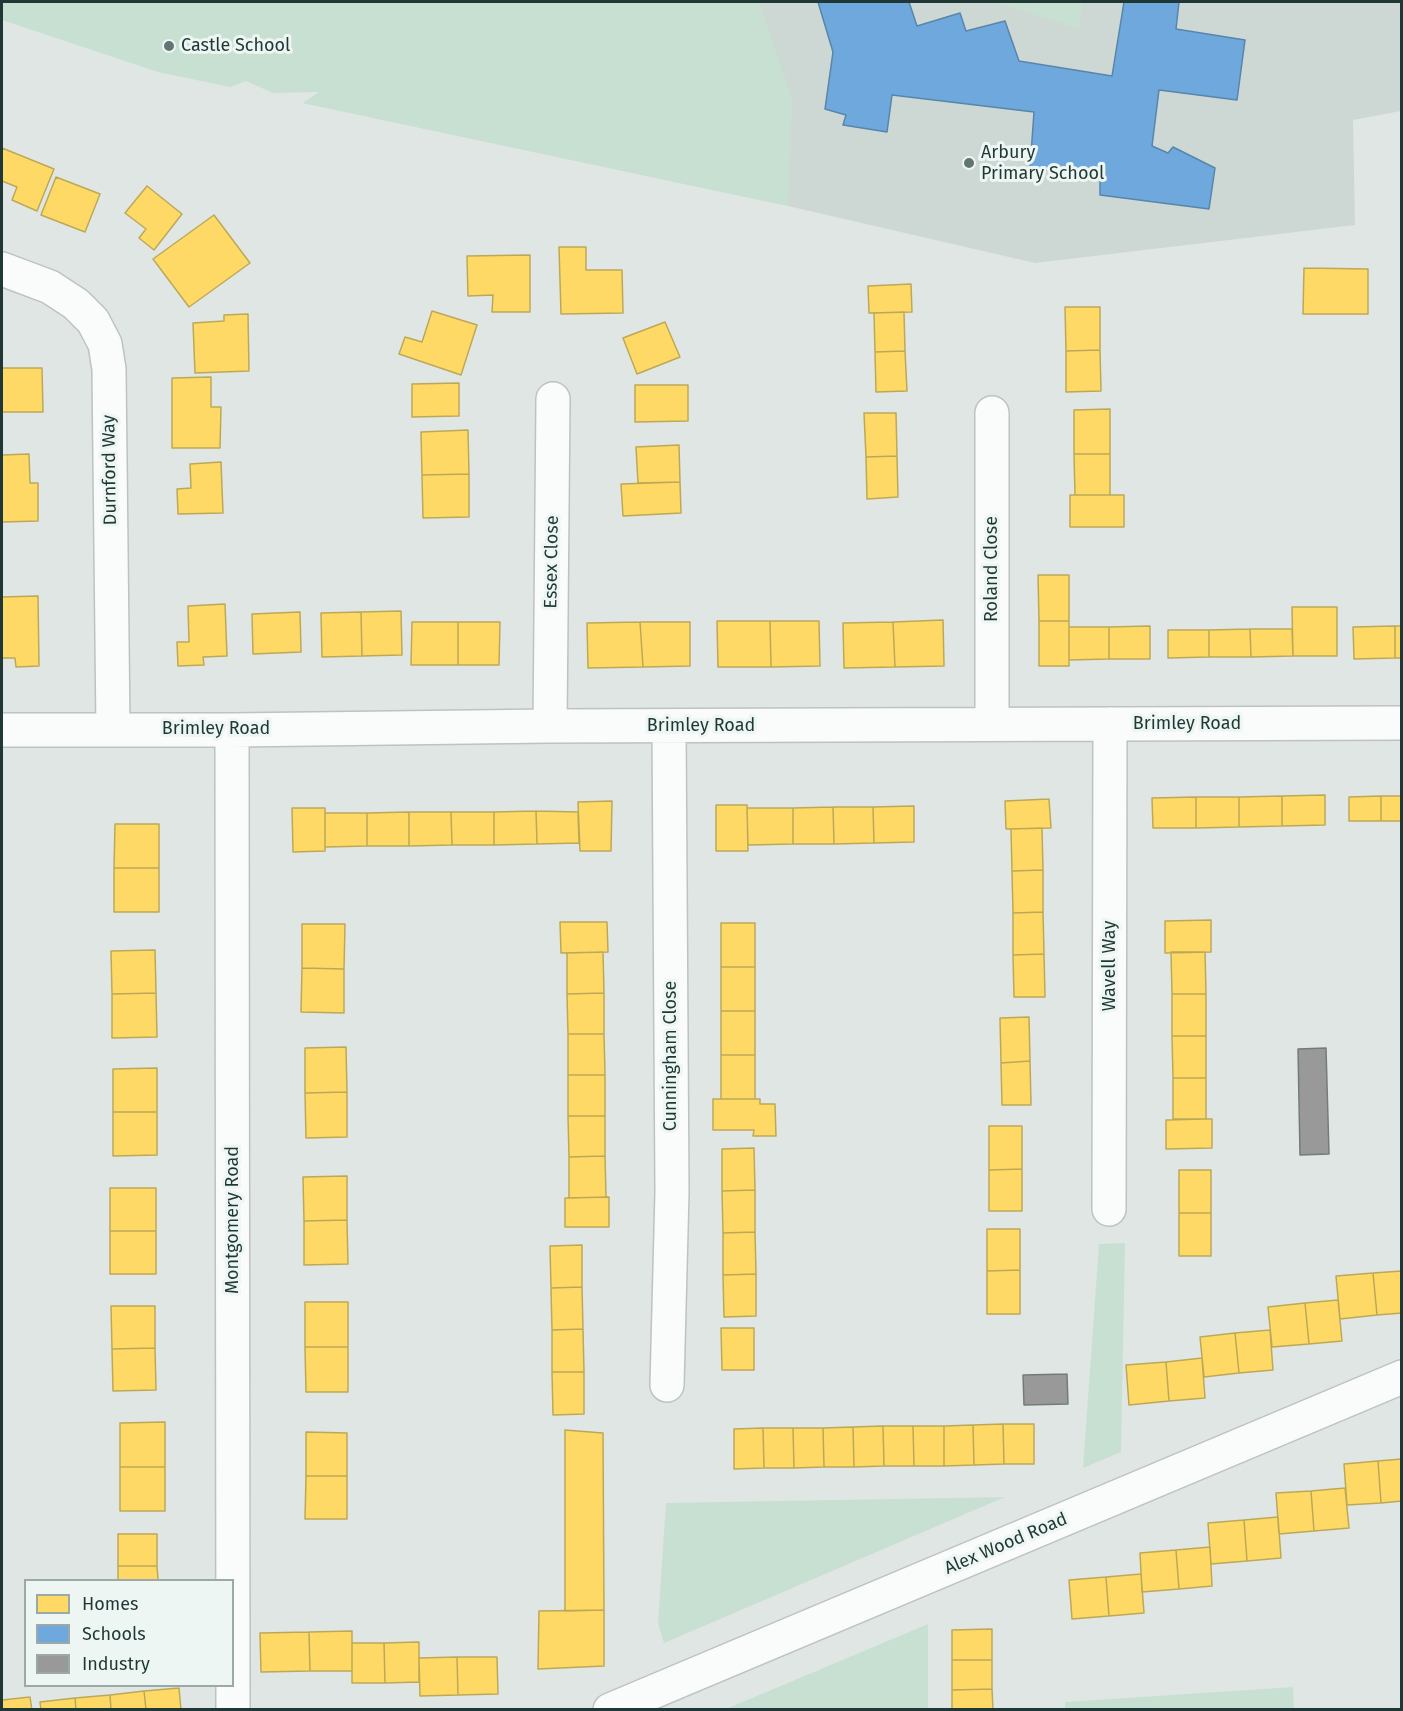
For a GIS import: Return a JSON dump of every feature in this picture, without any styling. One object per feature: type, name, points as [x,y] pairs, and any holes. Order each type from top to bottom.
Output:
[{"type":"street","name":"Durnford Way","points":[[2,269],[50,288],[76,304],[93,321],[105,344],[109,369],[113,729]]},
{"type":"street","name":"Essex Close","points":[[550,726],[553,399]]},
{"type":"street","name":"Roland Close","points":[[992,413],[992,724]]},
{"type":"street","name":"Brimley Road","points":[[2,730],[1401,723]]},
{"type":"street","name":"Wavell Way","points":[[1109,1209],[1110,724]]},
{"type":"street","name":"Cunningham Close","points":[[667,1386],[672,1192],[669,727]]},
{"type":"street","name":"Montgomery Road","points":[[232,730],[233,1579]]},
{"type":"street","name":"Alex Wood Road","points":[[610,1710],[1401,1377]]},
{"type":"street","name":"Montgomery Road","points":[[233,1687],[233,1710]]},
{"type":"shaded area","name":"Arbury Primary School","points":[[345,2],[1401,2],[1401,111],[1353,120],[1355,225],[1035,263],[788,206],[303,103],[321,91]]},
{"type":"green space","points":[[2,2],[759,2],[792,98],[788,206],[303,103],[319,92],[273,93],[246,81],[230,87],[158,72],[2,20]]},
{"type":"green space","points":[[995,2],[1082,2],[1079,29]]},
{"type":"green space","points":[[1125,1243],[1121,1452],[1083,1468],[1099,1244]]},
{"type":"green space","points":[[1005,1497],[664,1643],[658,1623],[666,1503]]},
{"type":"green space","points":[[928,1624],[928,1709],[726,1709]]},
{"type":"green space","points":[[1293,1687],[1294,1709],[1065,1709],[1065,1702]]},
{"type":"building: Homes","points":[[2,148],[54,169],[37,211],[12,200],[17,187],[2,181]]},
{"type":"building: Homes","points":[[56,177],[100,194],[85,232],[41,215]]},
{"type":"building: Homes","points":[[147,186],[182,214],[154,250],[139,238],[146,229],[125,213]]},
{"type":"building: Homes","points":[[214,215],[250,263],[189,307],[153,259]]},
{"type":"building: Homes","points":[[559,247],[586,247],[586,270],[622,270],[623,313],[561,314]]},
{"type":"building: Homes","points":[[530,255],[530,312],[492,312],[493,295],[468,296],[467,256]]},
{"type":"building: Homes","points":[[1304,268],[1368,269],[1368,314],[1303,314]]},
{"type":"building: Homes","points":[[911,284],[912,312],[869,313],[868,286]]},
{"type":"building: Homes","points":[[1065,307],[1100,307],[1100,350],[1066,351]]},
{"type":"building: Homes","points":[[432,311],[477,325],[461,375],[399,354],[405,337],[422,342]]},
{"type":"building: Homes","points":[[904,312],[905,351],[875,352],[874,313]]},
{"type":"building: Homes","points":[[248,314],[249,371],[195,373],[193,323],[224,321],[224,315]]},
{"type":"building: Homes","points":[[665,322],[680,357],[637,374],[623,338]]},
{"type":"building: Homes","points":[[1100,350],[1101,391],[1066,392],[1066,351]]},
{"type":"building: Homes","points":[[905,351],[907,391],[876,392],[875,352]]},
{"type":"building: Homes","points":[[2,368],[42,368],[43,412],[2,412]]},
{"type":"building: Homes","points":[[211,377],[211,407],[221,407],[220,448],[172,448],[172,378]]},
{"type":"building: Homes","points":[[459,383],[459,416],[412,417],[412,384]]},
{"type":"building: Homes","points":[[635,385],[688,385],[688,421],[635,422]]},
{"type":"building: Homes","points":[[1110,409],[1110,454],[1074,454],[1074,410]]},
{"type":"building: Homes","points":[[864,413],[896,413],[897,456],[866,457]]},
{"type":"building: Homes","points":[[468,430],[469,474],[422,475],[421,432]]},
{"type":"building: Homes","points":[[679,445],[680,482],[638,483],[636,447]]},
{"type":"building: Homes","points":[[29,454],[30,483],[38,483],[38,521],[2,522],[2,455]]},
{"type":"building: Homes","points":[[1074,454],[1110,454],[1110,495],[1075,495]]},
{"type":"building: Homes","points":[[897,456],[898,497],[867,499],[866,457]]},
{"type":"building: Homes","points":[[221,462],[223,513],[178,514],[177,489],[191,488],[190,464]]},
{"type":"building: Homes","points":[[469,474],[469,517],[423,518],[422,475]]},
{"type":"building: Homes","points":[[680,482],[681,513],[623,516],[621,484]]},
{"type":"building: Homes","points":[[1070,495],[1124,495],[1124,527],[1070,527]]},
{"type":"building: Homes","points":[[1038,575],[1069,575],[1069,621],[1039,621]]},
{"type":"building: Homes","points":[[38,596],[39,666],[16,667],[15,658],[2,658],[2,597]]},
{"type":"building: Homes","points":[[225,604],[227,656],[203,657],[204,665],[178,666],[177,642],[189,642],[188,606]]},
{"type":"building: Homes","points":[[1292,607],[1337,607],[1337,656],[1293,656]]},
{"type":"building: Homes","points":[[401,611],[402,655],[362,656],[361,612]]},
{"type":"building: Homes","points":[[300,612],[301,652],[253,654],[252,614]]},
{"type":"building: Homes","points":[[361,612],[362,656],[322,657],[321,613]]},
{"type":"building: Homes","points":[[943,620],[944,666],[895,667],[893,622]]},
{"type":"building: Homes","points":[[717,621],[770,621],[771,667],[718,667]]},
{"type":"building: Homes","points":[[770,621],[819,621],[820,666],[771,667]]},
{"type":"building: Homes","points":[[1039,621],[1069,621],[1069,666],[1039,666]]},
{"type":"building: Homes","points":[[412,622],[458,622],[458,665],[411,665]]},
{"type":"building: Homes","points":[[458,622],[500,622],[499,665],[458,665]]},
{"type":"building: Homes","points":[[640,622],[690,622],[690,666],[643,667]]},
{"type":"building: Homes","points":[[640,622],[643,667],[588,668],[587,623]]},
{"type":"building: Homes","points":[[893,622],[895,667],[844,668],[843,623]]},
{"type":"building: Homes","points":[[1150,626],[1150,659],[1109,659],[1109,627]]},
{"type":"building: Homes","points":[[1395,626],[1402,626],[1402,658],[1395,658]]},
{"type":"building: Homes","points":[[1395,626],[1395,658],[1354,659],[1353,627]]},
{"type":"building: Homes","points":[[1069,627],[1109,627],[1109,659],[1069,660]]},
{"type":"building: Homes","points":[[1250,629],[1251,657],[1209,657],[1209,630]]},
{"type":"building: Homes","points":[[1250,629],[1292,629],[1293,656],[1251,657]]},
{"type":"building: Homes","points":[[1168,630],[1209,630],[1209,657],[1168,658]]},
{"type":"building: Homes","points":[[1325,795],[1325,825],[1282,826],[1282,796]]},
{"type":"building: Homes","points":[[1282,796],[1282,826],[1239,827],[1239,797]]},
{"type":"building: Homes","points":[[1381,796],[1402,796],[1402,821],[1381,821]]},
{"type":"building: Homes","points":[[1381,796],[1381,821],[1349,821],[1349,797]]},
{"type":"building: Homes","points":[[1196,797],[1196,828],[1153,828],[1152,798]]},
{"type":"building: Homes","points":[[1196,797],[1239,797],[1239,827],[1196,828]]},
{"type":"building: Homes","points":[[1049,799],[1051,828],[1006,829],[1005,801]]},
{"type":"building: Homes","points":[[612,801],[611,851],[580,851],[578,802]]},
{"type":"building: Homes","points":[[716,805],[747,805],[748,851],[716,851]]},
{"type":"building: Homes","points":[[914,806],[914,842],[874,843],[873,807]]},
{"type":"building: Homes","points":[[833,807],[873,807],[874,843],[834,844]]},
{"type":"building: Homes","points":[[833,807],[834,844],[793,844],[793,808]]},
{"type":"building: Homes","points":[[292,808],[325,808],[325,851],[293,852]]},
{"type":"building: Homes","points":[[747,808],[793,808],[793,844],[748,845]]},
{"type":"building: Homes","points":[[536,811],[578,812],[579,843],[537,844]]},
{"type":"building: Homes","points":[[536,811],[537,844],[494,845],[494,812]]},
{"type":"building: Homes","points":[[409,812],[451,812],[452,845],[409,846]]},
{"type":"building: Homes","points":[[409,812],[409,846],[367,846],[367,813]]},
{"type":"building: Homes","points":[[451,812],[494,812],[494,845],[452,845]]},
{"type":"building: Homes","points":[[325,813],[367,813],[367,846],[325,847]]},
{"type":"building: Homes","points":[[115,824],[159,824],[159,868],[114,868]]},
{"type":"building: Homes","points":[[1042,828],[1043,870],[1012,871],[1011,829]]},
{"type":"building: Homes","points":[[114,868],[159,868],[159,912],[114,912]]},
{"type":"building: Homes","points":[[1043,870],[1043,912],[1013,913],[1012,871]]},
{"type":"building: Homes","points":[[1043,912],[1044,954],[1013,955],[1013,913]]},
{"type":"building: Homes","points":[[1211,920],[1211,952],[1165,953],[1165,921]]},
{"type":"building: Homes","points":[[560,922],[607,922],[608,952],[561,953]]},
{"type":"building: Homes","points":[[721,923],[755,923],[755,967],[721,967]]},
{"type":"building: Homes","points":[[302,924],[345,924],[344,969],[302,968]]},
{"type":"building: Homes","points":[[155,950],[156,993],[112,994],[111,951]]},
{"type":"building: Homes","points":[[603,952],[604,993],[567,994],[567,953]]},
{"type":"building: Homes","points":[[1171,952],[1205,952],[1206,994],[1172,994]]},
{"type":"building: Homes","points":[[1044,954],[1045,997],[1014,997],[1013,955]]},
{"type":"building: Homes","points":[[721,967],[755,967],[755,1011],[721,1011]]},
{"type":"building: Homes","points":[[302,968],[344,969],[344,1013],[301,1012]]},
{"type":"building: Homes","points":[[156,993],[157,1037],[112,1038],[112,994]]},
{"type":"building: Homes","points":[[604,993],[604,1034],[568,1034],[567,994]]},
{"type":"building: Homes","points":[[1172,994],[1206,994],[1206,1036],[1172,1036]]},
{"type":"building: Homes","points":[[721,1011],[755,1011],[755,1055],[721,1055]]},
{"type":"building: Homes","points":[[1029,1017],[1030,1061],[1001,1063],[1000,1018]]},
{"type":"building: Homes","points":[[568,1034],[604,1034],[605,1075],[568,1075]]},
{"type":"building: Homes","points":[[1172,1036],[1206,1036],[1206,1078],[1173,1078]]},
{"type":"building: Homes","points":[[346,1047],[347,1092],[305,1093],[305,1048]]},
{"type":"building: Homes","points":[[721,1055],[755,1055],[755,1099],[721,1099]]},
{"type":"building: Homes","points":[[1030,1061],[1031,1105],[1002,1105],[1001,1063]]},
{"type":"building: Homes","points":[[157,1068],[157,1112],[113,1112],[113,1069]]},
{"type":"building: Homes","points":[[568,1075],[605,1075],[605,1116],[568,1116]]},
{"type":"building: Homes","points":[[1173,1078],[1206,1078],[1206,1119],[1173,1119]]},
{"type":"building: Homes","points":[[347,1092],[347,1137],[306,1138],[305,1093]]},
{"type":"building: Homes","points":[[713,1099],[760,1099],[760,1104],[775,1104],[776,1136],[753,1136],[754,1130],[713,1130]]},
{"type":"building: Homes","points":[[113,1112],[157,1112],[157,1155],[113,1156]]},
{"type":"building: Homes","points":[[568,1116],[605,1116],[605,1156],[569,1157]]},
{"type":"building: Homes","points":[[1212,1119],[1212,1148],[1166,1149],[1166,1120]]},
{"type":"building: Homes","points":[[989,1126],[1022,1126],[1022,1169],[989,1170]]},
{"type":"building: Homes","points":[[754,1148],[755,1190],[722,1191],[722,1149]]},
{"type":"building: Homes","points":[[605,1156],[606,1197],[569,1198],[569,1157]]},
{"type":"building: Homes","points":[[1022,1169],[1022,1211],[989,1211],[989,1170]]},
{"type":"building: Homes","points":[[1179,1170],[1211,1170],[1211,1213],[1179,1213]]},
{"type":"building: Homes","points":[[347,1176],[347,1220],[304,1221],[303,1177]]},
{"type":"building: Homes","points":[[110,1188],[156,1188],[156,1231],[110,1231]]},
{"type":"building: Homes","points":[[755,1190],[755,1232],[723,1233],[722,1191]]},
{"type":"building: Homes","points":[[609,1197],[609,1227],[565,1227],[565,1198]]},
{"type":"building: Homes","points":[[1179,1213],[1211,1213],[1211,1256],[1179,1256]]},
{"type":"building: Homes","points":[[347,1220],[348,1264],[304,1265],[304,1221]]},
{"type":"building: Homes","points":[[987,1229],[1020,1229],[1020,1270],[987,1271]]},
{"type":"building: Homes","points":[[110,1231],[156,1231],[156,1274],[110,1274]]},
{"type":"building: Homes","points":[[755,1232],[756,1274],[723,1275],[723,1233]]},
{"type":"building: Homes","points":[[582,1245],[582,1287],[551,1288],[550,1246]]},
{"type":"building: Homes","points":[[1020,1270],[1020,1314],[987,1314],[987,1271]]},
{"type":"building: Homes","points":[[1402,1271],[1402,1313],[1377,1315],[1373,1273]]},
{"type":"building: Homes","points":[[1373,1273],[1377,1315],[1340,1319],[1336,1276]]},
{"type":"building: Homes","points":[[756,1274],[756,1316],[724,1317],[723,1275]]},
{"type":"building: Homes","points":[[582,1287],[583,1329],[552,1330],[551,1288]]},
{"type":"building: Homes","points":[[1338,1300],[1342,1341],[1309,1344],[1305,1303]]},
{"type":"building: Homes","points":[[305,1302],[348,1302],[348,1347],[305,1347]]},
{"type":"building: Homes","points":[[1305,1303],[1309,1344],[1272,1347],[1268,1307]]},
{"type":"building: Homes","points":[[111,1306],[155,1306],[155,1348],[112,1349]]},
{"type":"building: Homes","points":[[721,1328],[754,1328],[754,1370],[722,1370]]},
{"type":"building: Homes","points":[[583,1329],[584,1372],[552,1372],[552,1330]]},
{"type":"building: Homes","points":[[1270,1330],[1273,1370],[1239,1373],[1235,1333]]},
{"type":"building: Homes","points":[[1235,1333],[1239,1373],[1204,1377],[1200,1337]]},
{"type":"building: Homes","points":[[305,1347],[348,1347],[348,1392],[306,1392]]},
{"type":"building: Homes","points":[[155,1348],[156,1390],[113,1391],[112,1349]]},
{"type":"building: Homes","points":[[1202,1358],[1205,1398],[1169,1401],[1166,1362]]},
{"type":"building: Homes","points":[[1166,1362],[1169,1401],[1129,1405],[1126,1365]]},
{"type":"building: Homes","points":[[552,1372],[584,1372],[584,1414],[553,1415]]},
{"type":"building: Homes","points":[[165,1422],[165,1467],[120,1467],[120,1423]]},
{"type":"building: Homes","points":[[1003,1424],[1004,1464],[974,1465],[973,1425]]},
{"type":"building: Homes","points":[[1003,1424],[1034,1424],[1034,1464],[1004,1464]]},
{"type":"building: Homes","points":[[973,1425],[974,1465],[944,1466],[944,1426]]},
{"type":"building: Homes","points":[[883,1426],[884,1466],[854,1467],[853,1427]]},
{"type":"building: Homes","points":[[883,1426],[913,1426],[914,1466],[884,1466]]},
{"type":"building: Homes","points":[[913,1426],[944,1426],[944,1466],[914,1466]]},
{"type":"building: Homes","points":[[853,1427],[854,1467],[824,1467],[823,1428]]},
{"type":"building: Homes","points":[[763,1428],[764,1468],[734,1469],[734,1429]]},
{"type":"building: Homes","points":[[763,1428],[793,1428],[794,1468],[764,1468]]},
{"type":"building: Homes","points":[[793,1428],[823,1428],[824,1467],[794,1468]]},
{"type":"building: Homes","points":[[565,1430],[603,1433],[604,1610],[565,1611]]},
{"type":"building: Homes","points":[[306,1432],[347,1433],[347,1476],[306,1476]]},
{"type":"building: Homes","points":[[1402,1459],[1402,1501],[1381,1503],[1378,1461]]},
{"type":"building: Homes","points":[[1378,1461],[1381,1503],[1347,1505],[1344,1464]]},
{"type":"building: Homes","points":[[120,1467],[165,1467],[165,1511],[120,1511]]},
{"type":"building: Homes","points":[[306,1476],[347,1476],[347,1519],[305,1519]]},
{"type":"building: Homes","points":[[1345,1488],[1349,1528],[1314,1531],[1311,1491]]},
{"type":"building: Homes","points":[[1311,1491],[1314,1531],[1279,1534],[1276,1493]]},
{"type":"building: Homes","points":[[1278,1517],[1281,1558],[1247,1561],[1244,1520]]},
{"type":"building: Homes","points":[[1244,1520],[1247,1561],[1211,1564],[1208,1523]]},
{"type":"building: Homes","points":[[118,1534],[157,1534],[157,1566],[118,1566]]},
{"type":"building: Homes","points":[[1210,1547],[1212,1586],[1179,1589],[1176,1550]]},
{"type":"building: Homes","points":[[1176,1550],[1179,1589],[1142,1592],[1140,1553]]},
{"type":"building: Homes","points":[[118,1566],[157,1566],[158,1579],[118,1579]]},
{"type":"building: Homes","points":[[1141,1574],[1144,1613],[1109,1616],[1106,1577]]},
{"type":"building: Homes","points":[[1106,1577],[1109,1616],[1072,1619],[1069,1580]]},
{"type":"building: Homes","points":[[604,1610],[604,1666],[538,1669],[539,1611]]},
{"type":"building: Homes","points":[[992,1629],[992,1660],[952,1660],[952,1630]]},
{"type":"building: Homes","points":[[352,1631],[352,1671],[310,1671],[309,1632]]},
{"type":"building: Homes","points":[[309,1632],[310,1671],[261,1672],[260,1633]]},
{"type":"building: Homes","points":[[419,1642],[419,1682],[385,1683],[384,1643]]},
{"type":"building: Homes","points":[[352,1643],[384,1643],[385,1683],[352,1683]]},
{"type":"building: Homes","points":[[457,1657],[458,1695],[420,1696],[419,1658]]},
{"type":"building: Homes","points":[[457,1657],[497,1657],[498,1694],[458,1695]]},
{"type":"building: Homes","points":[[952,1660],[992,1660],[992,1689],[952,1690]]},
{"type":"building: Homes","points":[[179,1688],[181,1710],[146,1710],[144,1691]]},
{"type":"building: Homes","points":[[992,1689],[993,1710],[952,1710],[952,1690]]},
{"type":"building: Homes","points":[[144,1691],[146,1710],[111,1710],[110,1695]]},
{"type":"building: Homes","points":[[110,1695],[111,1710],[76,1710],[75,1698]]},
{"type":"building: Homes","points":[[30,1697],[32,1710],[2,1710],[2,1700]]},
{"type":"building: Homes","points":[[75,1698],[76,1710],[41,1710],[40,1702]]},
{"type":"building: Schools","points":[[818,2],[909,2],[917,26],[960,13],[966,31],[1005,21],[1019,61],[1112,76],[1124,2],[1179,2],[1176,29],[1245,40],[1237,100],[1159,90],[1152,146],[1168,153],[1173,147],[1215,168],[1209,209],[1100,195],[1100,179],[1030,168],[1034,112],[892,95],[887,132],[843,125],[846,115],[825,109],[833,52]]},
{"type":"building: Industry","points":[[1326,1048],[1329,1154],[1300,1155],[1298,1049]]},
{"type":"building: Industry","points":[[1067,1374],[1068,1404],[1024,1405],[1023,1375]]},
{"type":"place","name":"Castle School","points":[[169,46]]},
{"type":"place","name":"Arbury Primary School","points":[[969,163]]}]
